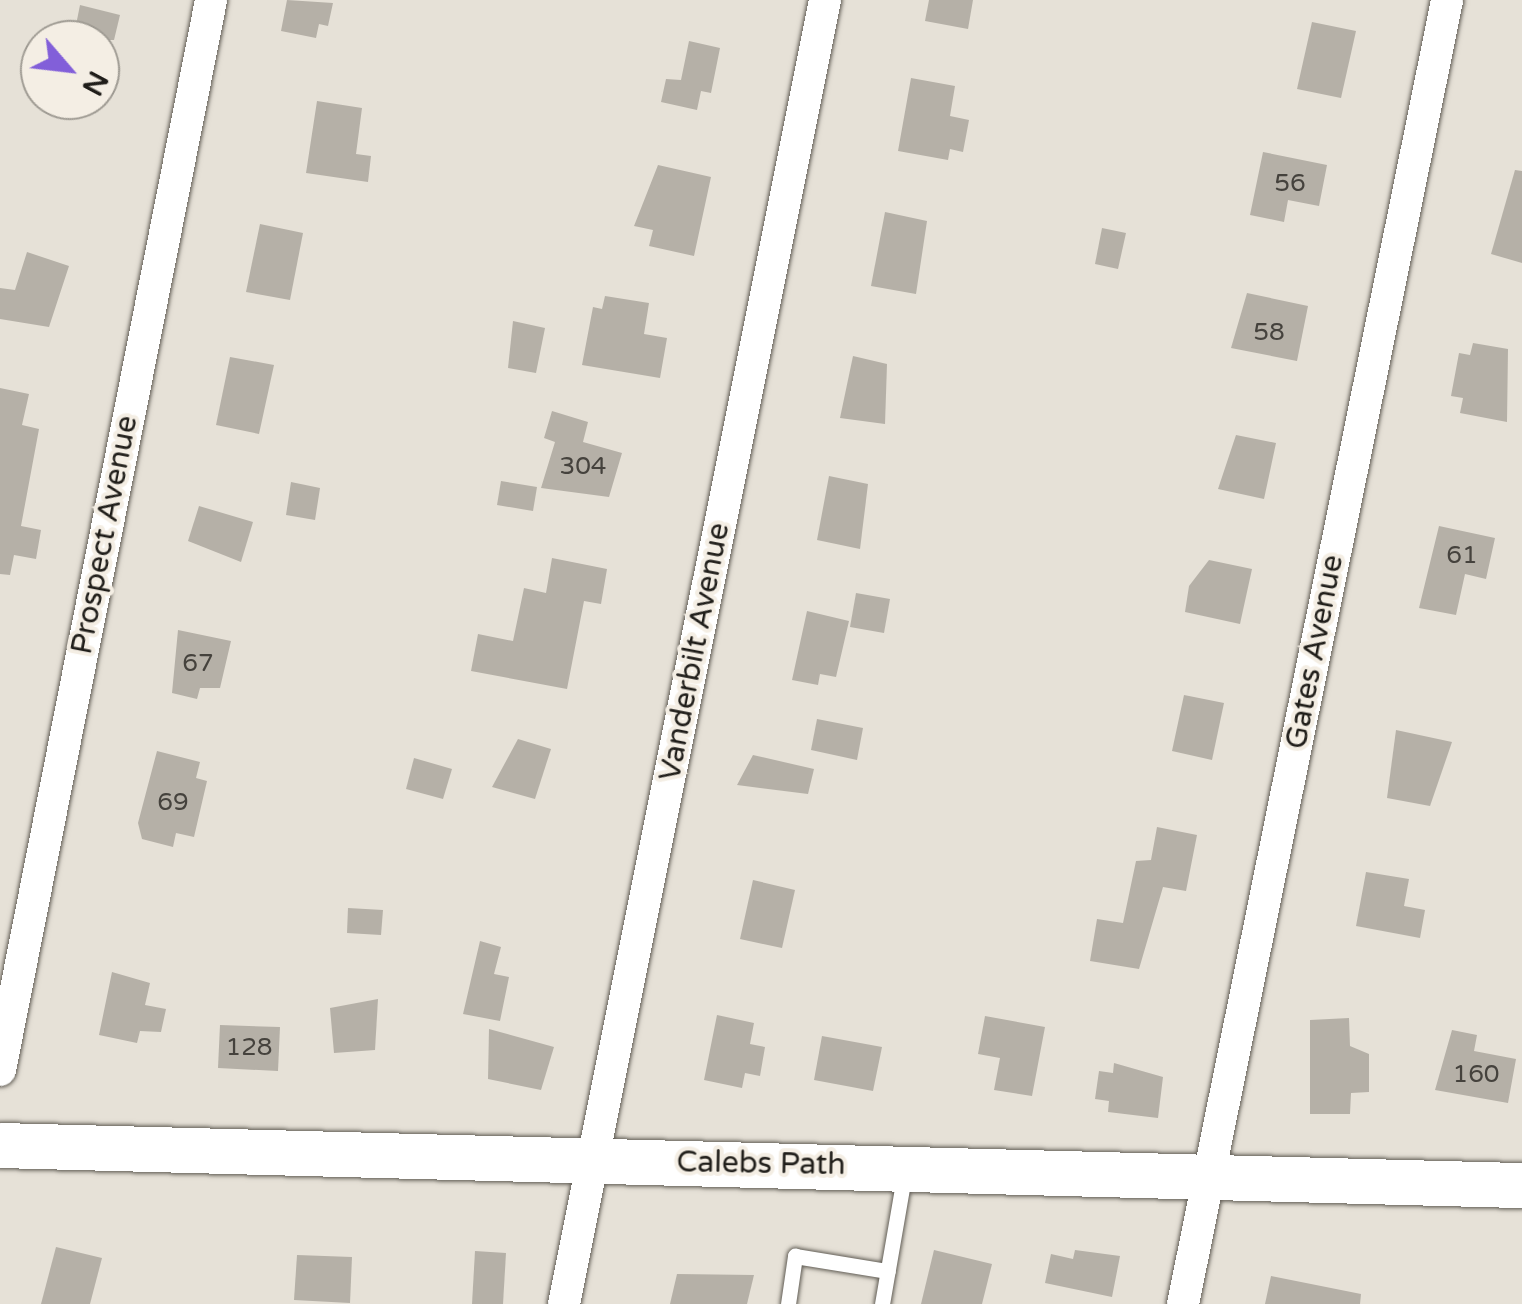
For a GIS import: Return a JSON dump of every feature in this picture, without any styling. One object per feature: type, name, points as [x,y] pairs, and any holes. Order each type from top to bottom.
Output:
[{"type":"street","name":"Prospect Avenue","points":[[0,1070],[210,0]]},
{"type":"street","name":"Vanderbilt Avenue","points":[[564,1304],[825,0]]},
{"type":"street","name":"Gates Avenue","points":[[1183,1304],[1447,0]]},
{"type":"street","name":"Calebs Path","points":[[0,1145],[1522,1185]]},
{"type":"lane","points":[[882,1304],[906,1167]]},
{"type":"lane","points":[[788,1304],[795,1256],[888,1272]]},
{"type":"building","points":[[287,0],[333,3],[328,26],[319,24],[316,38],[281,31]]},
{"type":"building","points":[[929,0],[973,0],[968,29],[925,21]]},
{"type":"building","points":[[80,5],[120,15],[119,20],[77,20]]},
{"type":"building","points":[[1312,22],[1356,31],[1341,98],[1297,89]]},
{"type":"building","points":[[689,41],[720,48],[711,93],[701,91],[697,110],[661,102],[666,79],[681,80]]},
{"type":"building","points":[[911,78],[955,86],[950,116],[969,120],[963,152],[950,149],[948,160],[898,151]]},
{"type":"building","points":[[317,101],[362,108],[356,154],[371,156],[368,182],[306,173]]},
{"type":"building","points":[[1263,152],[1327,165],[1319,206],[1288,200],[1284,222],[1250,215]]},
{"type":"building","points":[[658,165],[711,177],[694,256],[649,246],[653,230],[634,226]]},
{"type":"building","points":[[1515,170],[1522,171],[1522,263],[1491,254]]},
{"type":"building","points":[[885,212],[927,221],[916,294],[871,286]]},
{"type":"building","points":[[260,224],[303,233],[290,300],[246,292]]},
{"type":"building","points":[[1102,228],[1126,233],[1118,269],[1095,264]]},
{"type":"building","points":[[27,252],[69,266],[49,327],[0,319],[0,288],[15,290]]},
{"type":"building","points":[[1247,293],[1308,306],[1297,361],[1231,348]]},
{"type":"building","points":[[605,296],[649,303],[644,334],[667,338],[660,378],[582,365],[593,307],[602,309]]},
{"type":"building","points":[[513,321],[545,328],[536,373],[508,368]]},
{"type":"building","points":[[1473,343],[1508,349],[1507,422],[1460,413],[1463,398],[1451,396],[1459,353],[1470,355]]},
{"type":"building","points":[[853,356],[887,364],[885,424],[840,418]]},
{"type":"building","points":[[230,357],[274,365],[259,434],[216,425]]},
{"type":"building","points":[[0,388],[29,394],[22,425],[39,429],[21,526],[41,530],[36,559],[14,555],[10,575],[0,574]]},
{"type":"building","points":[[552,411],[588,422],[583,442],[622,453],[609,497],[541,488],[555,442],[544,438]]},
{"type":"building","points":[[1236,435],[1276,443],[1264,499],[1218,489]]},
{"type":"building","points":[[829,476],[868,484],[860,549],[817,540]]},
{"type":"building","points":[[501,481],[537,487],[533,511],[497,505]]},
{"type":"building","points":[[291,482],[320,488],[315,520],[286,515]]},
{"type":"building","points":[[199,506],[253,522],[241,562],[188,541]]},
{"type":"building","points":[[1439,526],[1495,538],[1486,579],[1465,574],[1456,615],[1419,608]]},
{"type":"building","points":[[552,558],[607,569],[601,604],[584,601],[567,689],[471,671],[478,634],[513,641],[524,588],[546,593]]},
{"type":"building","points":[[1209,560],[1252,569],[1240,624],[1185,612],[1189,586]]},
{"type":"building","points":[[856,593],[890,599],[884,633],[850,627]]},
{"type":"building","points":[[807,611],[849,621],[836,677],[820,674],[818,685],[792,680]]},
{"type":"building","points":[[178,630],[231,641],[220,688],[200,688],[197,699],[172,693]]},
{"type":"building","points":[[1184,695],[1224,703],[1212,760],[1172,751]]},
{"type":"building","points":[[817,719],[863,728],[857,760],[811,750]]},
{"type":"building","points":[[1396,730],[1452,742],[1430,806],[1387,798]]},
{"type":"building","points":[[518,739],[551,749],[535,799],[492,787]]},
{"type":"building","points":[[157,751],[200,762],[196,778],[207,781],[194,837],[176,833],[173,847],[142,839],[138,823]]},
{"type":"building","points":[[753,755],[814,769],[808,794],[737,785]]},
{"type":"building","points":[[414,758],[452,769],[443,799],[406,789]]},
{"type":"building","points":[[1157,827],[1197,835],[1186,891],[1163,887],[1139,969],[1090,961],[1097,919],[1123,923],[1136,861],[1151,860]]},
{"type":"building","points":[[1366,872],[1409,879],[1404,906],[1425,910],[1420,938],[1356,926]]},
{"type":"building","points":[[753,880],[795,890],[782,948],[740,939]]},
{"type":"building","points":[[348,908],[383,910],[381,935],[347,933]]},
{"type":"building","points":[[480,941],[501,947],[494,974],[509,977],[500,1021],[463,1014]]},
{"type":"building","points":[[112,972],[150,983],[145,1005],[166,1009],[161,1032],[140,1031],[137,1043],[99,1035]]},
{"type":"building","points":[[378,999],[375,1050],[334,1053],[330,1008]]},
{"type":"building","points":[[717,1015],[754,1023],[750,1044],[765,1047],[760,1076],[745,1073],[742,1088],[704,1080]]},
{"type":"building","points":[[985,1016],[1045,1027],[1032,1096],[994,1090],[1000,1058],[978,1054]]},
{"type":"building","points":[[1349,1018],[1350,1046],[1369,1054],[1369,1092],[1351,1093],[1350,1114],[1310,1114],[1310,1020]]},
{"type":"building","points":[[220,1025],[280,1027],[278,1071],[218,1068]]},
{"type":"building","points":[[489,1029],[554,1047],[541,1090],[488,1079]]},
{"type":"building","points":[[1452,1030],[1477,1035],[1474,1051],[1516,1059],[1508,1103],[1435,1090]]},
{"type":"building","points":[[822,1036],[882,1047],[873,1091],[814,1080]]},
{"type":"building","points":[[1114,1063],[1163,1077],[1158,1118],[1108,1112],[1109,1101],[1095,1099],[1099,1071],[1113,1073]]},
{"type":"building","points":[[56,1247],[102,1258],[90,1304],[41,1304]]},
{"type":"building","points":[[934,1250],[992,1264],[982,1304],[921,1304]]},
{"type":"building","points":[[1075,1250],[1120,1256],[1112,1297],[1045,1283],[1051,1254],[1073,1259]]},
{"type":"building","points":[[475,1251],[506,1253],[503,1304],[472,1304]]},
{"type":"building","points":[[297,1255],[352,1257],[350,1303],[294,1300]]},
{"type":"building","points":[[677,1274],[754,1275],[747,1304],[670,1304]]},
{"type":"building","points":[[1271,1276],[1361,1294],[1360,1304],[1265,1304]]}]
